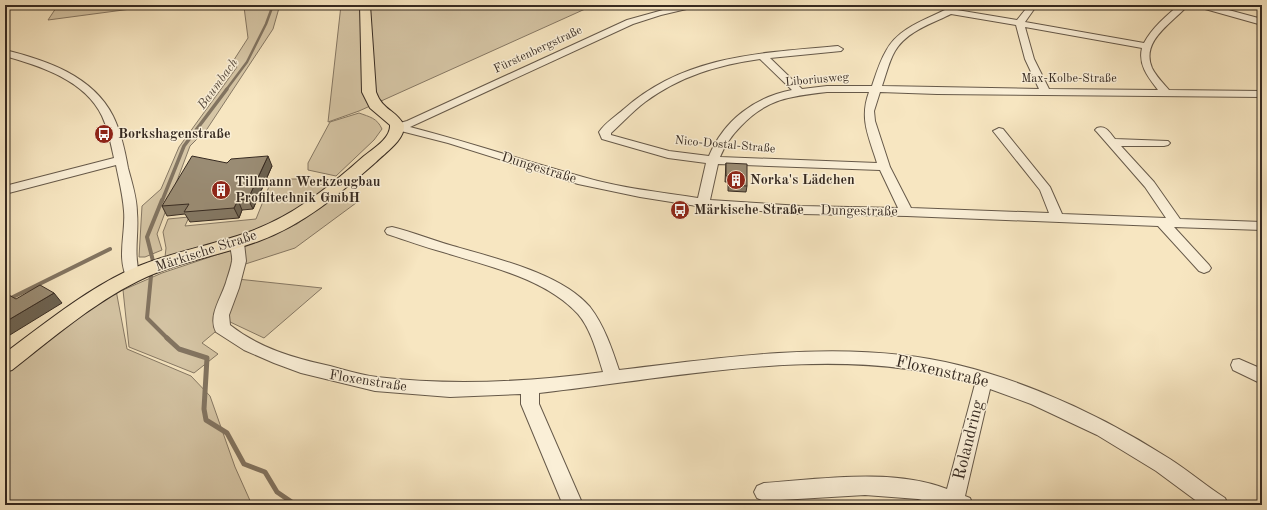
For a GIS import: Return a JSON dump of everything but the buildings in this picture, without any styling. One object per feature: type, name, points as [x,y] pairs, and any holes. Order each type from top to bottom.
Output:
[{"type":"main road","points":[[365,5],[369,92],[371,100],[376,107],[395,122],[397,127]]},
{"type":"main road","name":"Märkische Straße","points":[[5,364],[87,302],[133,276],[237,243],[278,227],[317,203],[351,177],[386,144],[395,134],[397,127]]},
{"type":"street","name":"Fürstenbergstraße","points":[[397,127],[411,123],[630,22],[658,13],[692,5]]},
{"type":"street","points":[[1033,5],[1020,24],[1022,42],[1030,63],[1046,92]]},
{"type":"street","points":[[1165,92],[1146,64],[1146,46],[1165,22],[1184,5]]},
{"type":"street","points":[[1201,5],[1262,22]]},
{"type":"street","points":[[907,212],[884,167],[870,121],[869,111],[890,51],[901,38],[911,30],[953,8],[1020,24],[1146,46]]},
{"type":"street","name":"Nico-Dostal-Straße","points":[[838,49],[762,56],[708,65],[666,83],[647,96],[605,132],[606,137],[668,154],[713,160],[884,167]]},
{"type":"street","points":[[5,53],[25,58],[66,76],[88,91],[100,104],[108,118],[120,160],[132,214],[129,260],[130,270],[133,276]]},
{"type":"street","points":[[762,56],[800,92]]},
{"type":"street","name":"Max-Kolbe-Straße","points":[[876,89],[1262,94]]},
{"type":"street","name":"Liboriusweg","points":[[703,203],[713,160],[735,126],[756,107],[766,101],[800,92],[876,89]]},
{"type":"street","name":"Dungestraße","points":[[397,127],[452,141],[582,181],[640,194],[703,203],[801,210],[1057,217],[1262,226]]},
{"type":"street","points":[[1102,130],[1150,185],[1169,222],[1204,268]]},
{"type":"street","points":[[999,131],[1034,173],[1046,190],[1057,217]]},
{"type":"street","points":[[1113,142],[1164,143]]},
{"type":"street","points":[[5,190],[120,160]]},
{"type":"street","points":[[392,231],[503,266],[558,290],[584,310],[595,327],[603,346],[613,378]]},
{"type":"street","name":"Floxenstraße","points":[[237,243],[239,261],[236,275],[221,315],[222,328],[236,339],[284,361],[321,373],[397,387],[432,390],[475,390],[530,388],[746,361],[796,357],[852,357],[918,364],[946,369],[984,380],[1054,406],[1114,436],[1163,465],[1218,505]]},
{"type":"street","points":[[1239,365],[1262,377]]},
{"type":"street","name":"Rolandring","points":[[764,492],[860,487],[894,487],[920,491],[959,503],[984,380]]},
{"type":"street","points":[[530,388],[530,404],[573,505]]},
{"type":"shaded area","points":[[58,5],[161,5],[48,20]]},
{"type":"shaded area","points":[[248,5],[323,5],[279,8],[273,29],[207,129],[190,146],[157,234],[162,250],[145,257],[139,257],[142,206],[161,189],[179,147],[237,67],[230,66],[248,38],[244,7]]},
{"type":"shaded area","points":[[341,5],[594,5],[359,111],[328,122]]},
{"type":"shaded area","points":[[359,113],[373,118],[380,125],[382,129],[374,140],[336,176],[308,170],[308,163],[330,122]]},
{"type":"shaded area","points":[[272,179],[300,179],[330,187],[295,210],[260,228],[165,257],[166,248],[163,232],[168,219],[189,217],[185,226],[256,219]]},
{"type":"shaded area","points":[[334,196],[356,203],[295,248],[230,269],[228,278],[322,288],[264,338],[228,321],[202,343],[218,354],[194,373],[129,347],[123,290],[162,273],[252,243],[297,224]]},
{"type":"shaded area","points":[[116,290],[127,349],[191,376],[210,396],[235,467],[252,505],[5,505],[5,371]]},
{"type":"waterway","name":"Baumbach","points":[[226,90],[247,62],[266,24],[273,5]]},
{"type":"waterway","name":"Baumbach","points":[[162,201],[184,146],[227,89]]},
{"type":"waterway","name":"Baumbach","points":[[153,261],[147,237],[162,200]]},
{"type":"waterway","points":[[5,301],[110,249]]},
{"type":"waterway","name":"Baumbach","points":[[151,276],[147,318],[167,338]]},
{"type":"waterway","name":"Baumbach","points":[[167,338],[179,349],[207,358],[204,409],[206,420],[227,433],[244,464],[265,472],[277,492],[296,505]]},
{"type":"place","name":"Borkshagenstraße","points":[[104,134]]},
{"type":"place","name":"Norka's Lädchen","points":[[736,180]]},
{"type":"place","name":"Tillmann Werkzeugbau Profiltechnik GmbH","points":[[221,190]]},
{"type":"place","name":"Märkische Straße","points":[[680,210]]}]
